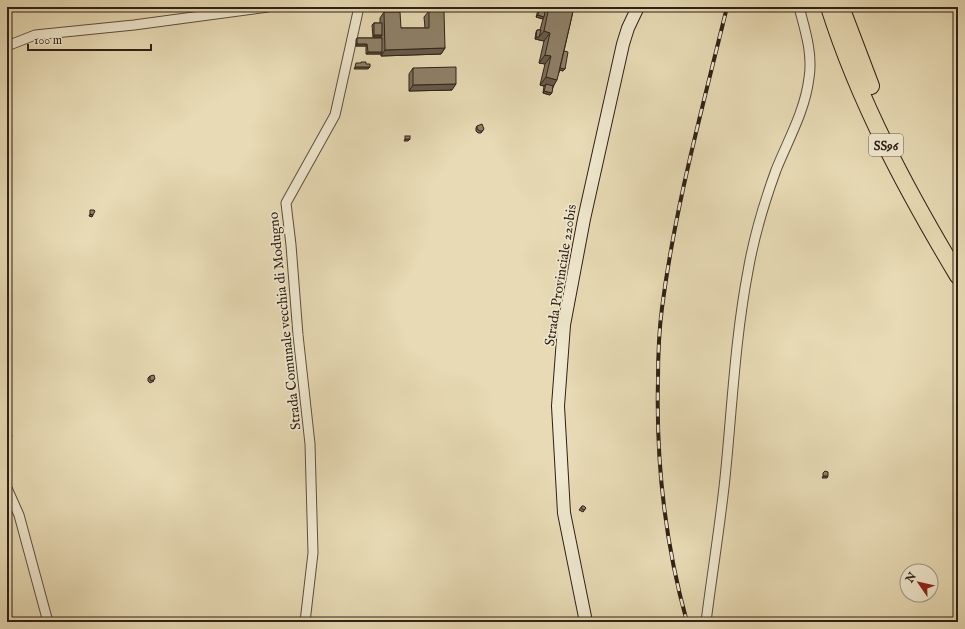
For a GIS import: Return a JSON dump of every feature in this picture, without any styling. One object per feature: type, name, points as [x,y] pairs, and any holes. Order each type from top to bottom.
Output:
[{"type":"highway","name":"SS96","points":[[830,7],[853,71],[894,163],[922,216],[958,276]]},
{"type":"highway","name":"SS96","points":[[841,7],[875,97],[896,144],[939,226],[958,257]]},
{"type":"street","points":[[7,46],[35,35],[134,25],[268,7]]},
{"type":"street","name":"Strada Comunale vecchia di Modugno","points":[[305,622],[313,553],[310,444],[286,203],[335,115],[359,7]]},
{"type":"street","points":[[706,622],[725,479],[740,320],[748,270],[760,217],[776,171],[802,107],[809,78],[810,54],[806,30],[799,7]]},
{"type":"street","name":"Strada Provinciale 220bis","points":[[586,622],[564,513],[558,406],[564,325],[584,219],[623,44],[628,28],[639,8]]},
{"type":"street","points":[[7,488],[19,515],[48,622]]},
{"type":"building","points":[[540,7],[546,7],[544,17],[538,15]]},
{"type":"building","points":[[549,7],[574,7],[557,80],[546,77],[551,56],[545,55],[550,33],[544,31]]},
{"type":"building","points":[[429,11],[444,11],[445,48],[385,50],[384,12],[400,12],[401,28],[429,28]]},
{"type":"building","points":[[374,23],[382,23],[382,35],[374,35]]},
{"type":"building","points":[[537,30],[541,30],[539,37],[536,37]]},
{"type":"building","points":[[357,38],[382,38],[382,52],[368,52],[367,44],[357,44]]},
{"type":"building","points":[[564,51],[568,52],[565,69],[560,68]]},
{"type":"building","points":[[361,62],[370,64],[370,67],[355,67],[356,63]]},
{"type":"building","points":[[456,67],[456,84],[413,85],[413,68]]},
{"type":"building","points":[[546,84],[553,86],[552,93],[544,91]]},
{"type":"building","points":[[482,124],[484,129],[480,131],[477,129],[477,126]]},
{"type":"building","points":[[405,136],[410,136],[410,139],[405,139]]},
{"type":"building","points":[[90,210],[95,211],[93,215],[90,214]]},
{"type":"building","points":[[154,375],[155,379],[151,381],[150,376]]},
{"type":"building","points":[[7,433],[11,434],[11,438],[7,438]]},
{"type":"building","points":[[825,471],[828,472],[828,476],[823,476]]},
{"type":"building","points":[[582,506],[586,508],[584,510],[581,508]]},
{"type":"railway","points":[[687,622],[673,562],[660,471],[658,410],[659,335],[674,232],[699,119],[727,7]]}]
